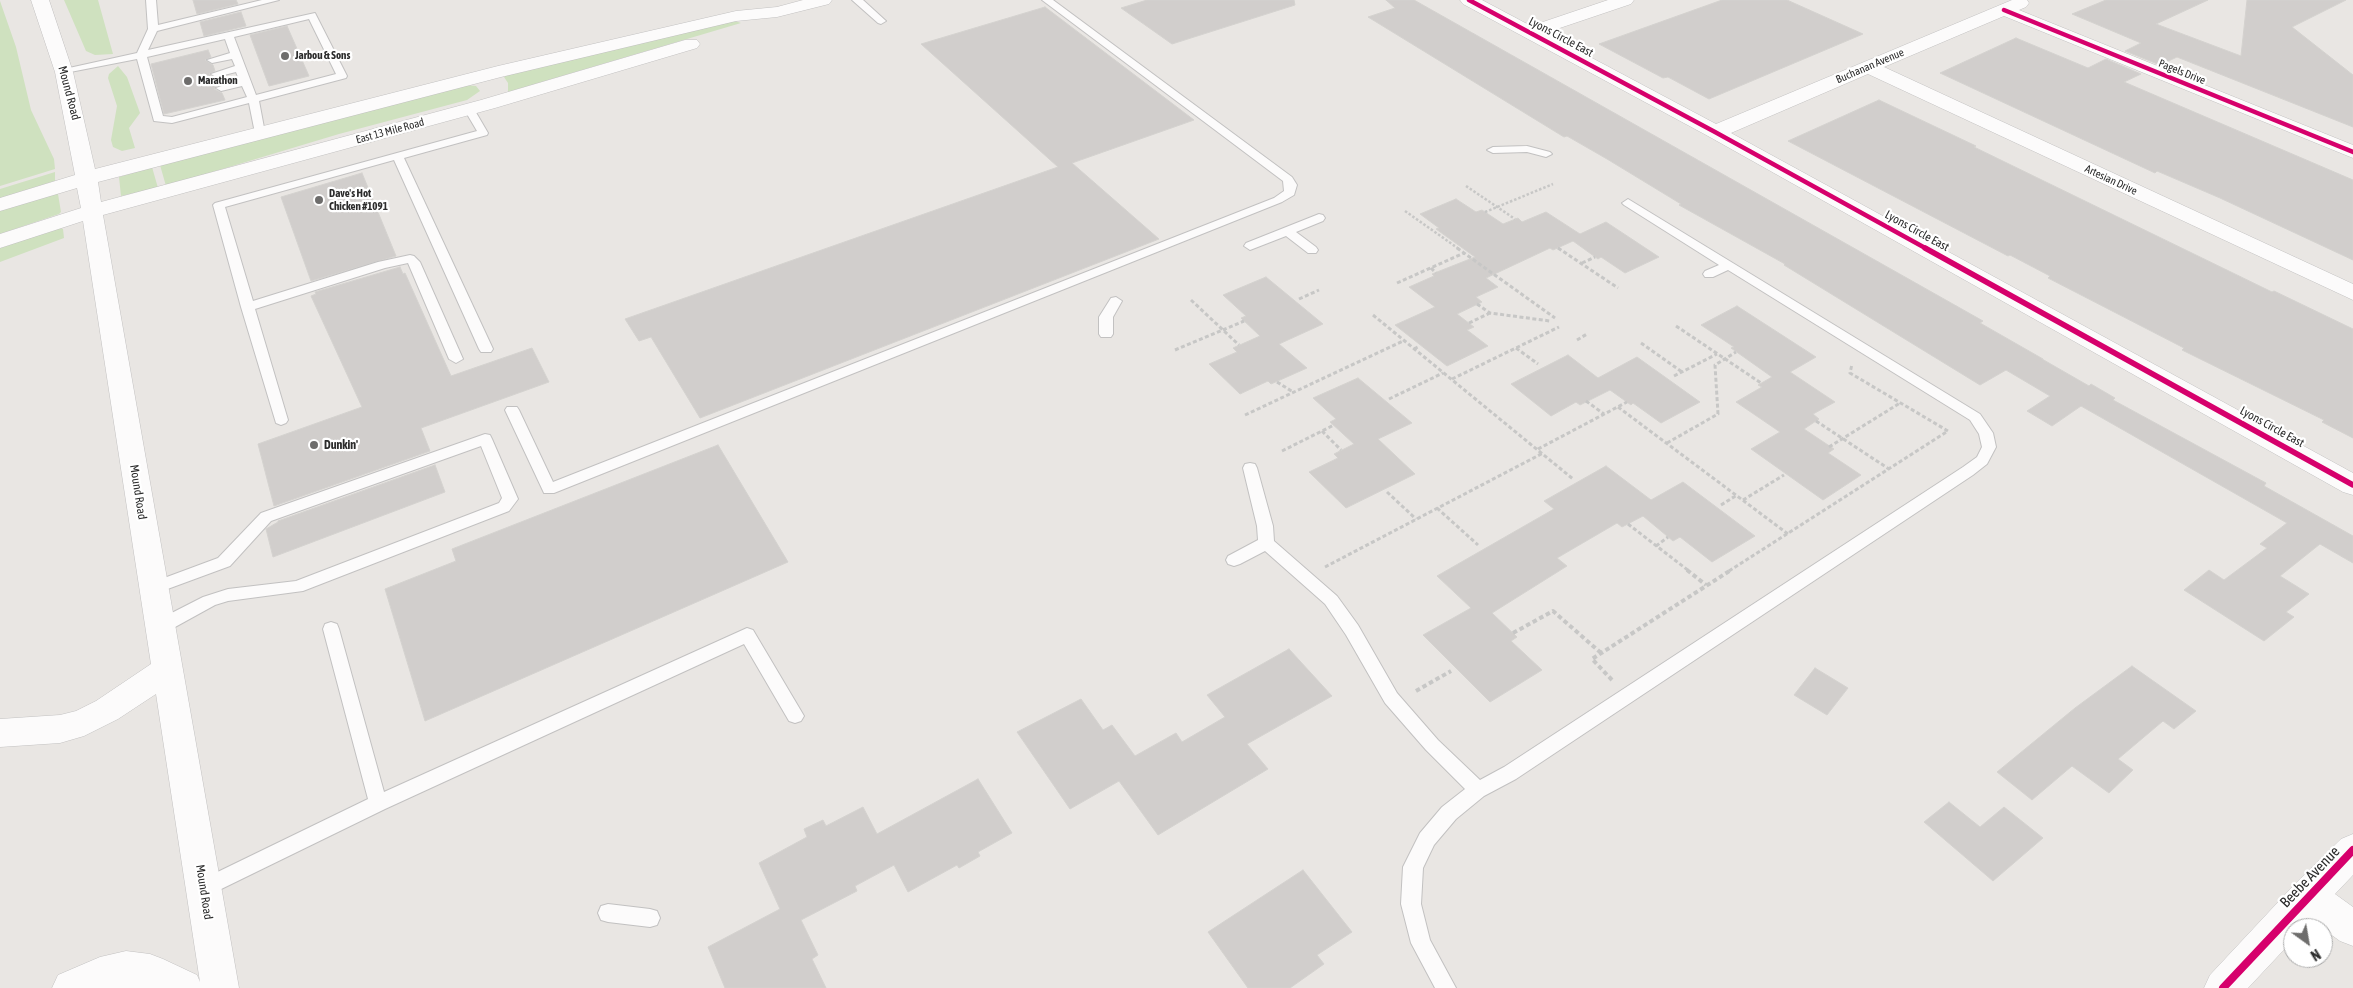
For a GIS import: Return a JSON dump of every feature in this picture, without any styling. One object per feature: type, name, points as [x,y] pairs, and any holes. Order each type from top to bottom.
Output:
[{"type":"main road","name":"Mound Road","points":[[40,0],[64,72],[74,111],[87,178],[220,988]]},
{"type":"main road","name":"East 13 Mile Road","points":[[0,204],[87,178],[477,77],[736,16],[778,12],[823,0]]},
{"type":"main road","name":"Lyons Circle East","points":[[1469,0],[1715,132],[2353,485]]},
{"type":"main road","points":[[1530,33],[1625,0]]},
{"type":"main road","name":"Buchanan Avenue","points":[[1715,132],[2026,0]]},
{"type":"main road","name":"Pagels Drive","points":[[2004,10],[2353,152]]},
{"type":"main road","name":"East 13 Mile Road","points":[[0,241],[93,211],[469,109],[745,28],[778,12]]},
{"type":"main road","name":"Artesian Drive","points":[[1868,67],[2353,293]]},
{"type":"main road","points":[[357,140],[366,130],[479,99],[490,94],[494,89],[492,84],[477,77]]},
{"type":"main road","points":[[0,733],[60,729],[84,722],[107,710],[167,670]]},
{"type":"main road","name":"Beebe Avenue","points":[[2223,988],[2353,850]]},
{"type":"main road","points":[[2308,896],[2353,929]]},
{"type":"main road","points":[[71,988],[100,976],[126,970],[150,972],[184,988]]},
{"type":"lane","points":[[152,0],[154,29],[141,55],[149,75],[158,119],[172,120],[342,76],[312,15]]},
{"type":"lane","points":[[154,29],[274,0]]},
{"type":"lane","points":[[857,0],[881,21]]},
{"type":"lane","points":[[512,410],[549,488],[1269,203],[1290,193],[1291,185],[1288,179],[1047,0]]},
{"type":"lane","points":[[266,18],[294,12],[312,15]]},
{"type":"lane","points":[[64,72],[312,15]]},
{"type":"lane","points":[[176,47],[186,35],[203,31]]},
{"type":"lane","points":[[229,35],[245,82],[254,99],[260,133]]},
{"type":"lane","points":[[212,60],[236,55]]},
{"type":"lane","points":[[216,74],[240,68]]},
{"type":"lane","points":[[221,88],[245,82]]},
{"type":"lane","points":[[281,420],[219,205],[483,133],[469,109]]},
{"type":"lane","points":[[1492,150],[1527,149],[1546,154]]},
{"type":"lane","points":[[398,156],[486,348]]},
{"type":"lane","points":[[1446,988],[1421,943],[1411,904],[1413,867],[1427,839],[1449,814],[1478,790],[1510,773],[1982,460],[1989,447],[1986,433],[1975,417],[1628,203]]},
{"type":"lane","points":[[1250,246],[1319,218]]},
{"type":"lane","points":[[1288,231],[1312,250]]},
{"type":"lane","points":[[248,307],[382,265],[410,259],[414,262],[456,359]]},
{"type":"lane","points":[[1709,274],[1728,265]]},
{"type":"lane","points":[[1106,334],[1106,317],[1116,301]]},
{"type":"lane","points":[[154,588],[224,562],[266,517],[485,438],[510,499],[504,508],[297,586],[228,594],[209,601],[160,627]]},
{"type":"lane","points":[[1250,468],[1256,482],[1265,526],[1266,543],[1331,600],[1352,630],[1392,698],[1432,744],[1478,790]]},
{"type":"lane","points":[[1234,560],[1266,543]]},
{"type":"lane","points":[[331,629],[378,803]]},
{"type":"lane","points":[[204,888],[378,803],[747,634],[795,716]]},
{"type":"lane","points":[[608,913],[650,918]]},
{"type":"path","points":[[1485,212],[1553,184]]},
{"type":"path","points":[[1466,186],[1515,219]]},
{"type":"path","points":[[1405,212],[1555,318]]},
{"type":"path","points":[[1436,234],[1440,232]]},
{"type":"path","points":[[1558,248],[1618,288]]},
{"type":"path","points":[[1397,283],[1464,253]]},
{"type":"path","points":[[1581,263],[1595,256]]},
{"type":"path","points":[[1431,268],[1436,273]]},
{"type":"path","points":[[1299,299],[1319,290]]},
{"type":"path","points":[[1191,300],[1239,345]]},
{"type":"path","points":[[1477,304],[1490,313],[1550,320]]},
{"type":"path","points":[[1468,323],[1490,313]]},
{"type":"path","points":[[1373,315],[1440,372],[1452,379],[1573,479]]},
{"type":"path","points":[[1176,350],[1244,321]]},
{"type":"path","points":[[1676,326],[1761,383]]},
{"type":"path","points":[[1452,379],[1559,327]]},
{"type":"path","points":[[1577,340],[1587,334]]},
{"type":"path","points":[[1244,415],[1404,341]]},
{"type":"path","points":[[1641,343],[1682,372]]},
{"type":"path","points":[[1628,695],[1592,659],[1948,431],[1850,373],[1856,344]]},
{"type":"path","points":[[1414,349],[1418,347]]},
{"type":"path","points":[[1516,348],[1538,364]]},
{"type":"path","points":[[1667,443],[1718,414],[1715,365],[1736,352]]},
{"type":"path","points":[[1674,376],[1717,354]]},
{"type":"path","points":[[1389,399],[1444,373]]},
{"type":"path","points":[[1277,382],[1293,392]]},
{"type":"path","points":[[1586,401],[1604,414]]},
{"type":"path","points":[[1538,449],[1627,402]]},
{"type":"path","points":[[1829,447],[1900,403]]},
{"type":"path","points":[[1618,407],[1788,534]]},
{"type":"path","points":[[1816,420],[1889,469]]},
{"type":"path","points":[[1282,451],[1334,425]]},
{"type":"path","points":[[1322,431],[1341,450]]},
{"type":"path","points":[[1324,568],[1543,453]]},
{"type":"path","points":[[1743,500],[1784,475]]},
{"type":"path","points":[[1387,492],[1416,519]]},
{"type":"path","points":[[1721,505],[1737,496]]},
{"type":"path","points":[[1437,508],[1478,545]]},
{"type":"path","points":[[1628,524],[1706,585]]},
{"type":"path","points":[[1656,546],[1668,537]]},
{"type":"path","points":[[1513,633],[1553,612],[1601,653]]},
{"type":"path","points":[[1416,691],[1451,671]]},
{"type":"green space","points":[[64,0],[98,0],[113,54],[95,55],[86,51]]},
{"type":"green space","points":[[0,1],[16,47],[31,110],[54,159],[55,169],[0,186]]},
{"type":"green space","points":[[735,21],[741,23],[508,92],[508,83],[504,77],[507,74]]},
{"type":"green space","points":[[118,66],[127,77],[140,113],[129,128],[135,148],[122,151],[113,147],[111,140],[117,106],[108,78],[109,74]]},
{"type":"green space","points":[[465,85],[476,86],[480,91],[467,100],[339,134],[166,186],[160,165]]},
{"type":"green space","points":[[152,167],[158,188],[121,196],[119,177]]},
{"type":"green space","points":[[55,172],[55,181],[0,198],[0,189]]},
{"type":"green space","points":[[55,193],[58,194],[61,212],[59,214],[0,234],[0,211]]},
{"type":"green space","points":[[60,228],[63,229],[64,238],[0,262],[0,248]]},
{"type":"building","points":[[193,0],[236,0],[238,4],[197,14]]},
{"type":"building","points":[[1147,0],[1294,0],[1295,5],[1172,44],[1121,8]]},
{"type":"building","points":[[1386,0],[1414,0],[1983,321],[1980,323],[2089,386],[2091,384],[2115,398],[2113,400],[2266,483],[2264,486],[2353,536],[2353,563],[2320,544],[2280,576],[2309,594],[2286,612],[2294,617],[2264,641],[2184,590],[2209,570],[2224,580],[2267,548],[2260,544],[2287,523],[2081,406],[2052,426],[2027,411],[2050,396],[2006,370],[1980,385],[1785,264],[1679,205],[1681,204],[1567,136],[1564,137],[1368,17],[1395,8]]},
{"type":"building","points":[[1722,0],[1787,0],[1863,34],[1709,99],[1668,77],[1663,78],[1599,44]]},
{"type":"building","points":[[2106,0],[2208,0],[2156,24],[2241,56],[2247,0],[2346,0],[2292,27],[2353,75],[2353,127],[2177,57],[2160,65],[2125,51],[2141,43],[2072,14]]},
{"type":"building","points":[[1045,7],[1194,120],[1072,163],[1159,239],[700,418],[651,337],[639,341],[625,319],[1058,167],[921,44]]},
{"type":"building","points":[[241,12],[246,26],[204,36],[200,22]]},
{"type":"building","points":[[287,26],[309,76],[269,86],[250,35]]},
{"type":"building","points":[[2016,38],[2088,68],[2106,59],[2141,74],[2124,82],[2353,180],[2353,260],[2220,198],[2157,171],[2155,173],[1940,73]]},
{"type":"building","points":[[208,50],[211,57],[205,60],[213,65],[215,71],[209,74],[218,79],[220,85],[214,89],[222,93],[225,100],[164,114],[151,64]]},
{"type":"building","points":[[1879,100],[2272,292],[2274,291],[2353,329],[2353,438],[2322,422],[2324,420],[2182,350],[2184,348],[2048,278],[2050,276],[1788,141]]},
{"type":"building","points":[[362,173],[396,256],[311,281],[281,197]]},
{"type":"building","points":[[1456,199],[1476,212],[1482,210],[1503,224],[1518,218],[1522,222],[1546,212],[1580,234],[1606,222],[1659,257],[1625,273],[1601,257],[1598,259],[1573,241],[1553,250],[1550,248],[1486,278],[1498,287],[1476,297],[1482,302],[1457,314],[1474,327],[1467,330],[1488,346],[1447,366],[1395,325],[1435,307],[1409,287],[1434,276],[1432,274],[1475,257],[1436,229],[1439,228],[1420,214]]},
{"type":"building","points":[[400,267],[403,274],[405,273],[451,376],[532,348],[549,382],[421,428],[430,451],[274,506],[258,444],[362,407],[311,296],[316,294],[315,292]]},
{"type":"building","points":[[1266,277],[1323,324],[1279,344],[1307,368],[1271,384],[1268,381],[1240,394],[1209,364],[1237,352],[1233,348],[1260,336],[1241,318],[1246,316],[1223,295]]},
{"type":"building","points":[[1737,306],[1816,357],[1790,372],[1835,402],[1813,414],[1819,419],[1804,429],[1834,449],[1828,453],[1861,475],[1823,500],[1751,449],[1780,432],[1736,402],[1762,387],[1758,385],[1772,377],[1731,348],[1734,347],[1701,325]]},
{"type":"building","points":[[1568,355],[1598,378],[1637,357],[1700,402],[1661,423],[1633,403],[1631,405],[1610,390],[1580,405],[1576,402],[1551,416],[1511,384]]},
{"type":"building","points":[[1358,378],[1412,423],[1378,439],[1415,474],[1346,508],[1309,472],[1338,458],[1334,454],[1354,444],[1330,422],[1336,419],[1313,398]]},
{"type":"building","points":[[718,445],[788,562],[425,721],[385,589],[456,561],[452,549]]},
{"type":"building","points":[[435,465],[445,492],[273,557],[266,529],[278,521]]},
{"type":"building","points":[[1606,466],[1651,500],[1683,482],[1755,536],[1712,562],[1680,537],[1673,541],[1643,516],[1622,527],[1617,523],[1557,558],[1567,566],[1492,613],[1517,637],[1511,641],[1542,670],[1490,702],[1423,635],[1471,608],[1437,576],[1554,509],[1544,501]]},
{"type":"building","points":[[1289,649],[1332,696],[1247,744],[1268,769],[1158,835],[1119,781],[1070,809],[1017,732],[1081,699],[1103,730],[1112,725],[1135,756],[1176,733],[1182,742],[1225,717],[1207,695]]},
{"type":"building","points":[[2132,666],[2196,711],[2174,729],[2163,721],[2118,759],[2133,770],[2109,793],[2072,766],[2032,800],[1997,772],[2075,708]]},
{"type":"building","points":[[1815,668],[1848,688],[1827,715],[1794,695]]},
{"type":"building","points":[[978,779],[1012,833],[978,852],[980,856],[959,868],[957,865],[908,892],[894,865],[855,886],[857,891],[801,920],[818,955],[812,959],[826,988],[725,988],[708,947],[780,909],[759,863],[807,837],[804,829],[823,820],[826,826],[863,807],[877,834]]},
{"type":"building","points":[[1949,802],[1980,827],[2004,807],[2043,838],[1993,881],[1924,822]]},
{"type":"building","points":[[1303,870],[1352,932],[1317,955],[1324,964],[1290,988],[1248,988],[1208,932]]},
{"type":"cycle path","points":[[1469,0],[1715,132],[2353,485]]},
{"type":"cycle path","points":[[2004,10],[2353,152]]},
{"type":"cycle path","points":[[2223,988],[2353,850]]},
{"type":"place","name":"Jarbou & Sons","points":[[285,56]]},
{"type":"place","name":"Marathon","points":[[188,81]]},
{"type":"place","name":"Dave's Hot Chicken #1091","points":[[319,200]]},
{"type":"place","name":"Dunkin'","points":[[314,445]]}]
